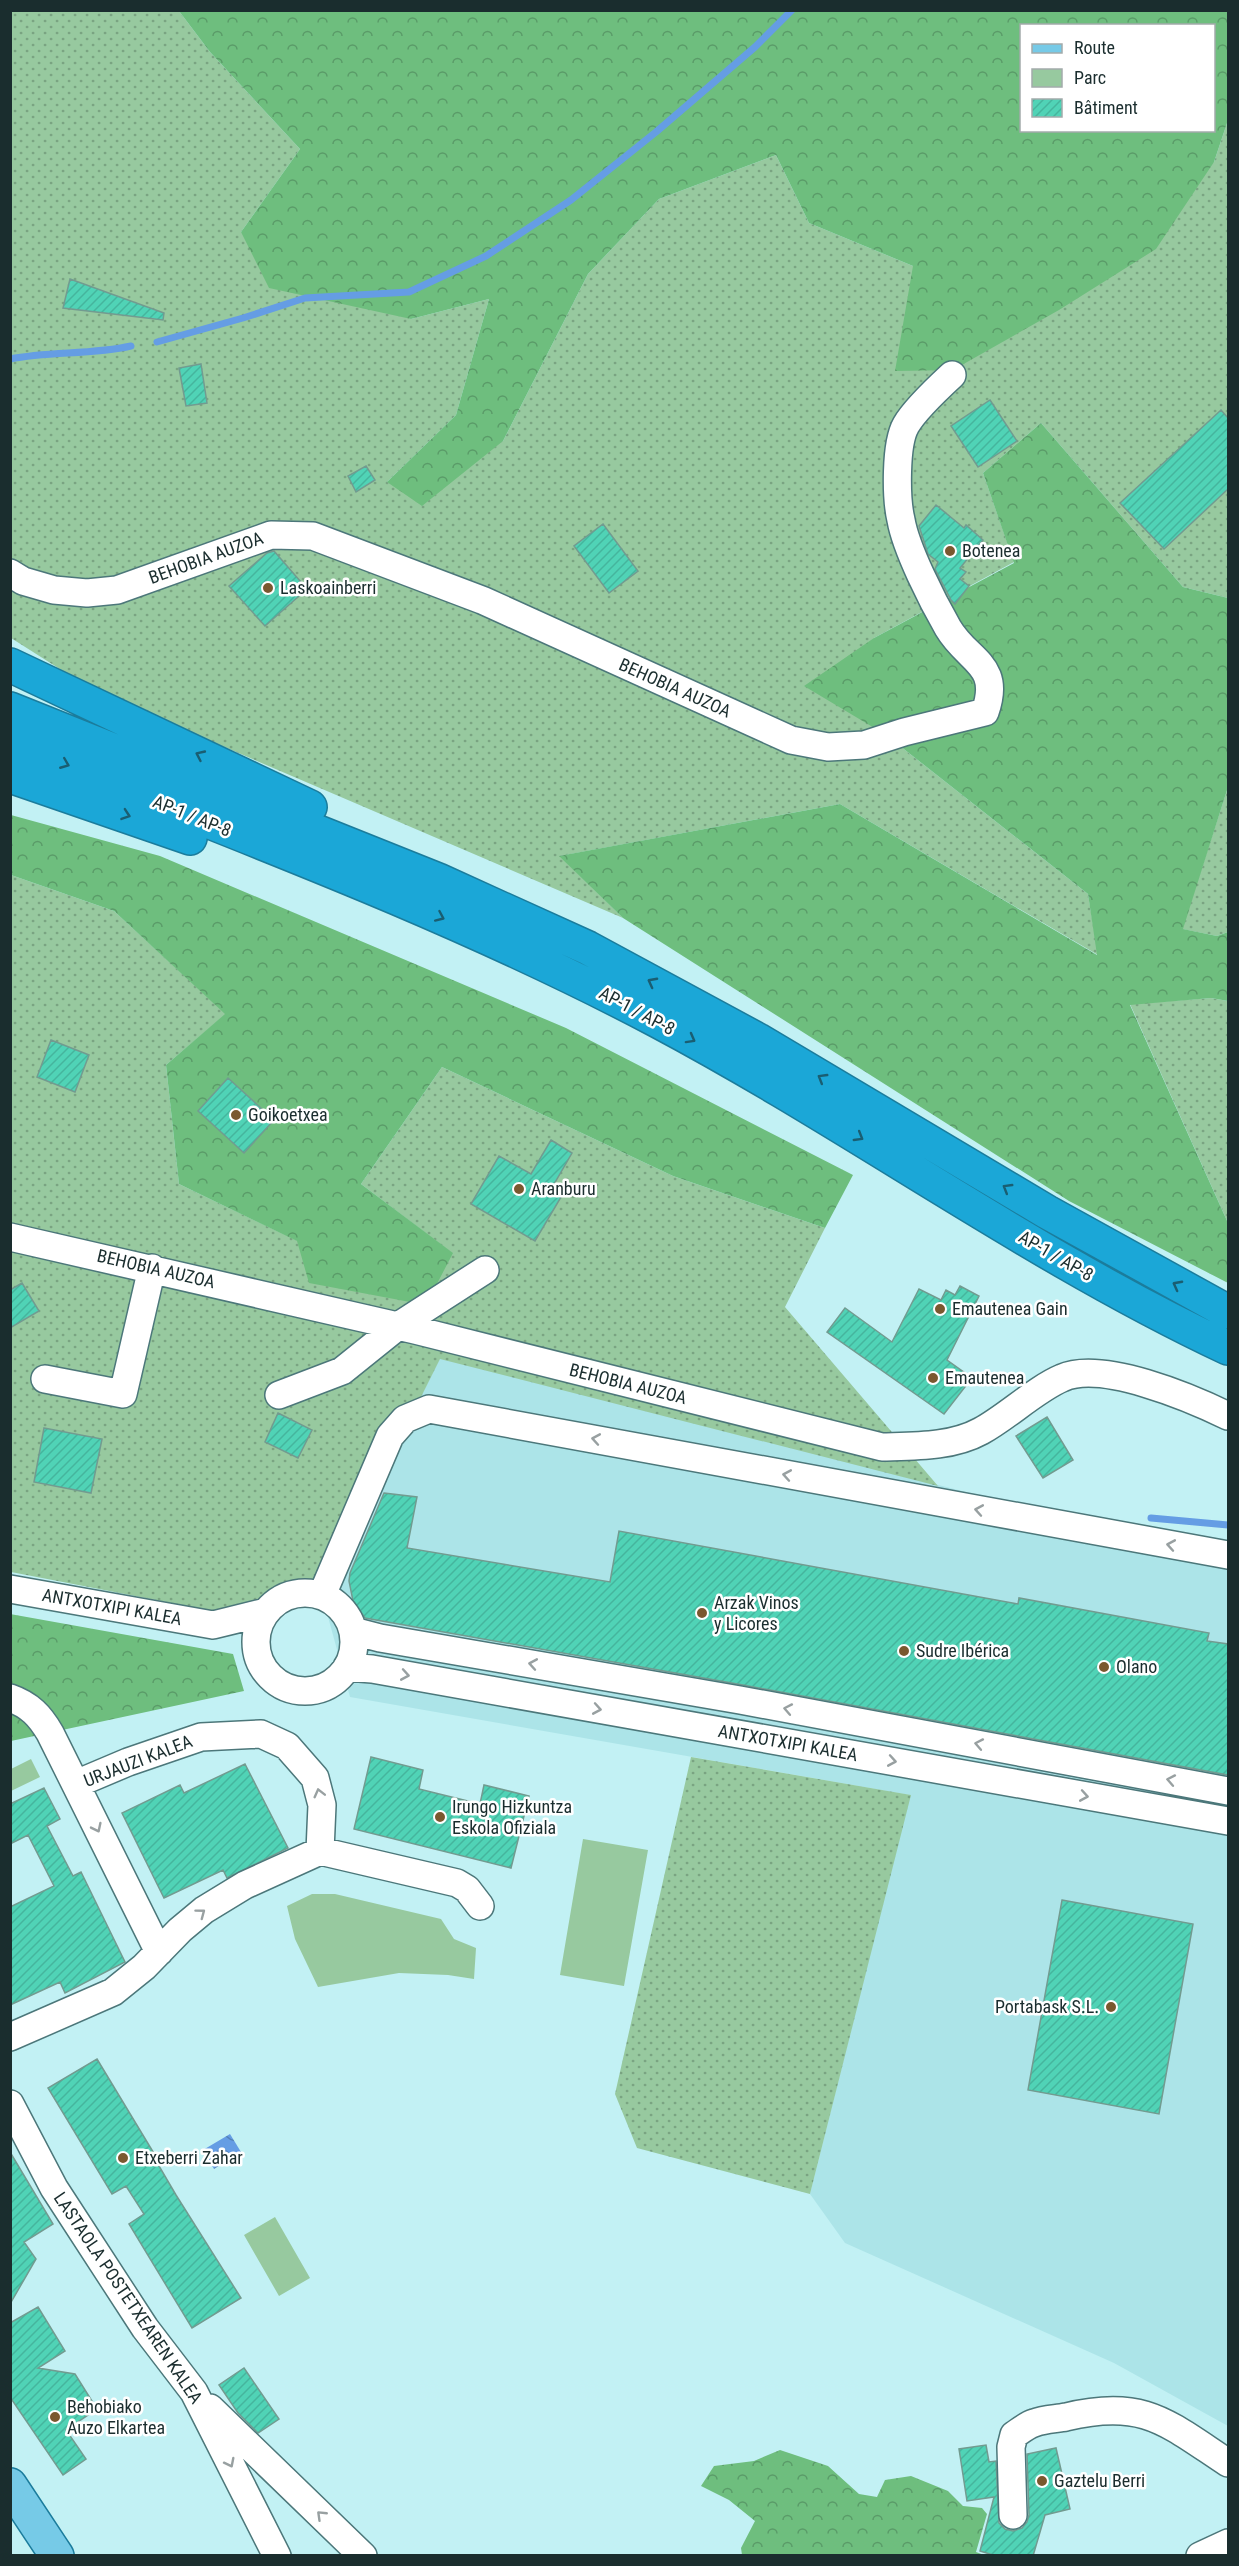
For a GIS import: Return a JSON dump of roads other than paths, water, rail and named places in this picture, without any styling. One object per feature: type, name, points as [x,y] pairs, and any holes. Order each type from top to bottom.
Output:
[{"type":"highway","points":[[10,665],[318,811],[438,880]]},
{"type":"highway","name":"AP-1 / AP-8","points":[[10,709],[438,880],[588,948],[758,1040],[1109,1248],[1228,1312]]},
{"type":"highway","name":"AP-1 / AP-8","points":[[10,743],[402,900],[564,973],[660,1022],[834,1121],[1082,1271],[1228,1348]]},
{"type":"highway","points":[[10,776],[350,893],[402,900]]},
{"type":"main road","points":[[10,2485],[57,2556]]},
{"type":"main road","points":[[10,2509],[41,2556]]},
{"type":"street","name":"BEHOBIA AUZOA","points":[[10,573],[23,581],[54,591],[117,590],[271,534],[313,536],[482,600],[791,740],[828,747],[864,745],[904,732],[985,712],[991,695],[987,673],[949,630],[920,573],[900,520],[897,459],[906,426],[952,375]]},
{"type":"street","name":"BEHOBIA AUZOA","points":[[10,1237],[398,1326],[882,1447],[935,1445],[980,1432],[1062,1377],[1091,1373],[1121,1377],[1161,1388],[1228,1416]]},
{"type":"street","points":[[45,1379],[123,1394],[152,1268]]},
{"type":"street","points":[[279,1395],[342,1371],[398,1326],[485,1270]]},
{"type":"street","points":[[322,1596],[390,1436],[405,1419],[429,1409],[1228,1556]]},
{"type":"street","name":"ANTXOTXIPI KALEA","points":[[10,1589],[213,1625],[266,1612]]},
{"type":"street","points":[[300,1593],[322,1596],[341,1610],[353,1631],[354,1644],[347,1667],[334,1681],[321,1688],[307,1691],[292,1689],[278,1683],[266,1671],[259,1658],[256,1644],[258,1627],[266,1612],[282,1598],[300,1593]]},
{"type":"street","name":"ANTXOTXIPI KALEA","points":[[213,1625],[259,1658]]},
{"type":"street","name":"ANTXOTXIPI KALEA","points":[[353,1631],[380,1638],[730,1698],[1228,1791]]},
{"type":"street","name":"ANTXOTXIPI KALEA","points":[[347,1667],[384,1671],[1228,1821]]},
{"type":"street","points":[[10,1698],[21,1702],[40,1715],[76,1784]]},
{"type":"street","name":"URJAUZI KALEA","points":[[159,1952],[76,1784],[128,1762],[201,1737],[261,1734],[287,1746],[315,1778],[322,1805],[320,1851]]},
{"type":"street","points":[[10,2037],[113,1992],[144,1967],[180,1930],[204,1910],[245,1885],[320,1851],[457,1883],[467,1888],[480,1906]]},
{"type":"street","name":"LASTAOLA POSTETXEAREN KALEA","points":[[10,2104],[54,2188],[145,2328],[194,2392],[277,2556]]},
{"type":"street","points":[[194,2392],[363,2556]]},
{"type":"street","points":[[1013,2515],[1011,2447],[1014,2435],[1034,2423],[1095,2410],[1123,2410],[1147,2414],[1168,2423],[1228,2463]]},
{"type":"street","points":[[1200,2556],[1228,2543]]},
{"type":"water","points":[[230,2134],[241,2152],[214,2169],[203,2150]]},
{"type":"waterway","points":[[157,342],[305,298],[409,292],[486,256],[571,200],[656,132],[755,47],[792,10]]},
{"type":"waterway","points":[[10,359],[131,346]]},
{"type":"waterway","points":[[1151,1518],[1228,1525]]},
{"type":"place","name":"Botenea","points":[[950,551]]},
{"type":"place","name":"Laskoainberri","points":[[268,588]]},
{"type":"place","name":"Goikoetxea","points":[[236,1115]]},
{"type":"place","name":"Aranburu","points":[[519,1189]]},
{"type":"place","name":"Emautenea Gain","points":[[940,1309]]},
{"type":"place","name":"Emautenea","points":[[933,1378]]},
{"type":"place","name":"Arzak Vinos y Licores","points":[[702,1613]]},
{"type":"place","name":"Sudre Ibérica","points":[[904,1651]]},
{"type":"place","name":"Olano","points":[[1104,1667]]},
{"type":"place","name":"Irungo Hizkuntza Eskola Ofiziala","points":[[440,1817]]},
{"type":"place","name":"Portabask S.L.","points":[[1111,2007]]},
{"type":"place","name":"Etxeberri Zahar","points":[[123,2158]]},
{"type":"place","name":"Behobiako Auzo Elkartea","points":[[55,2417]]},
{"type":"place","name":"Gaztelu Berri","points":[[1042,2481]]}]
